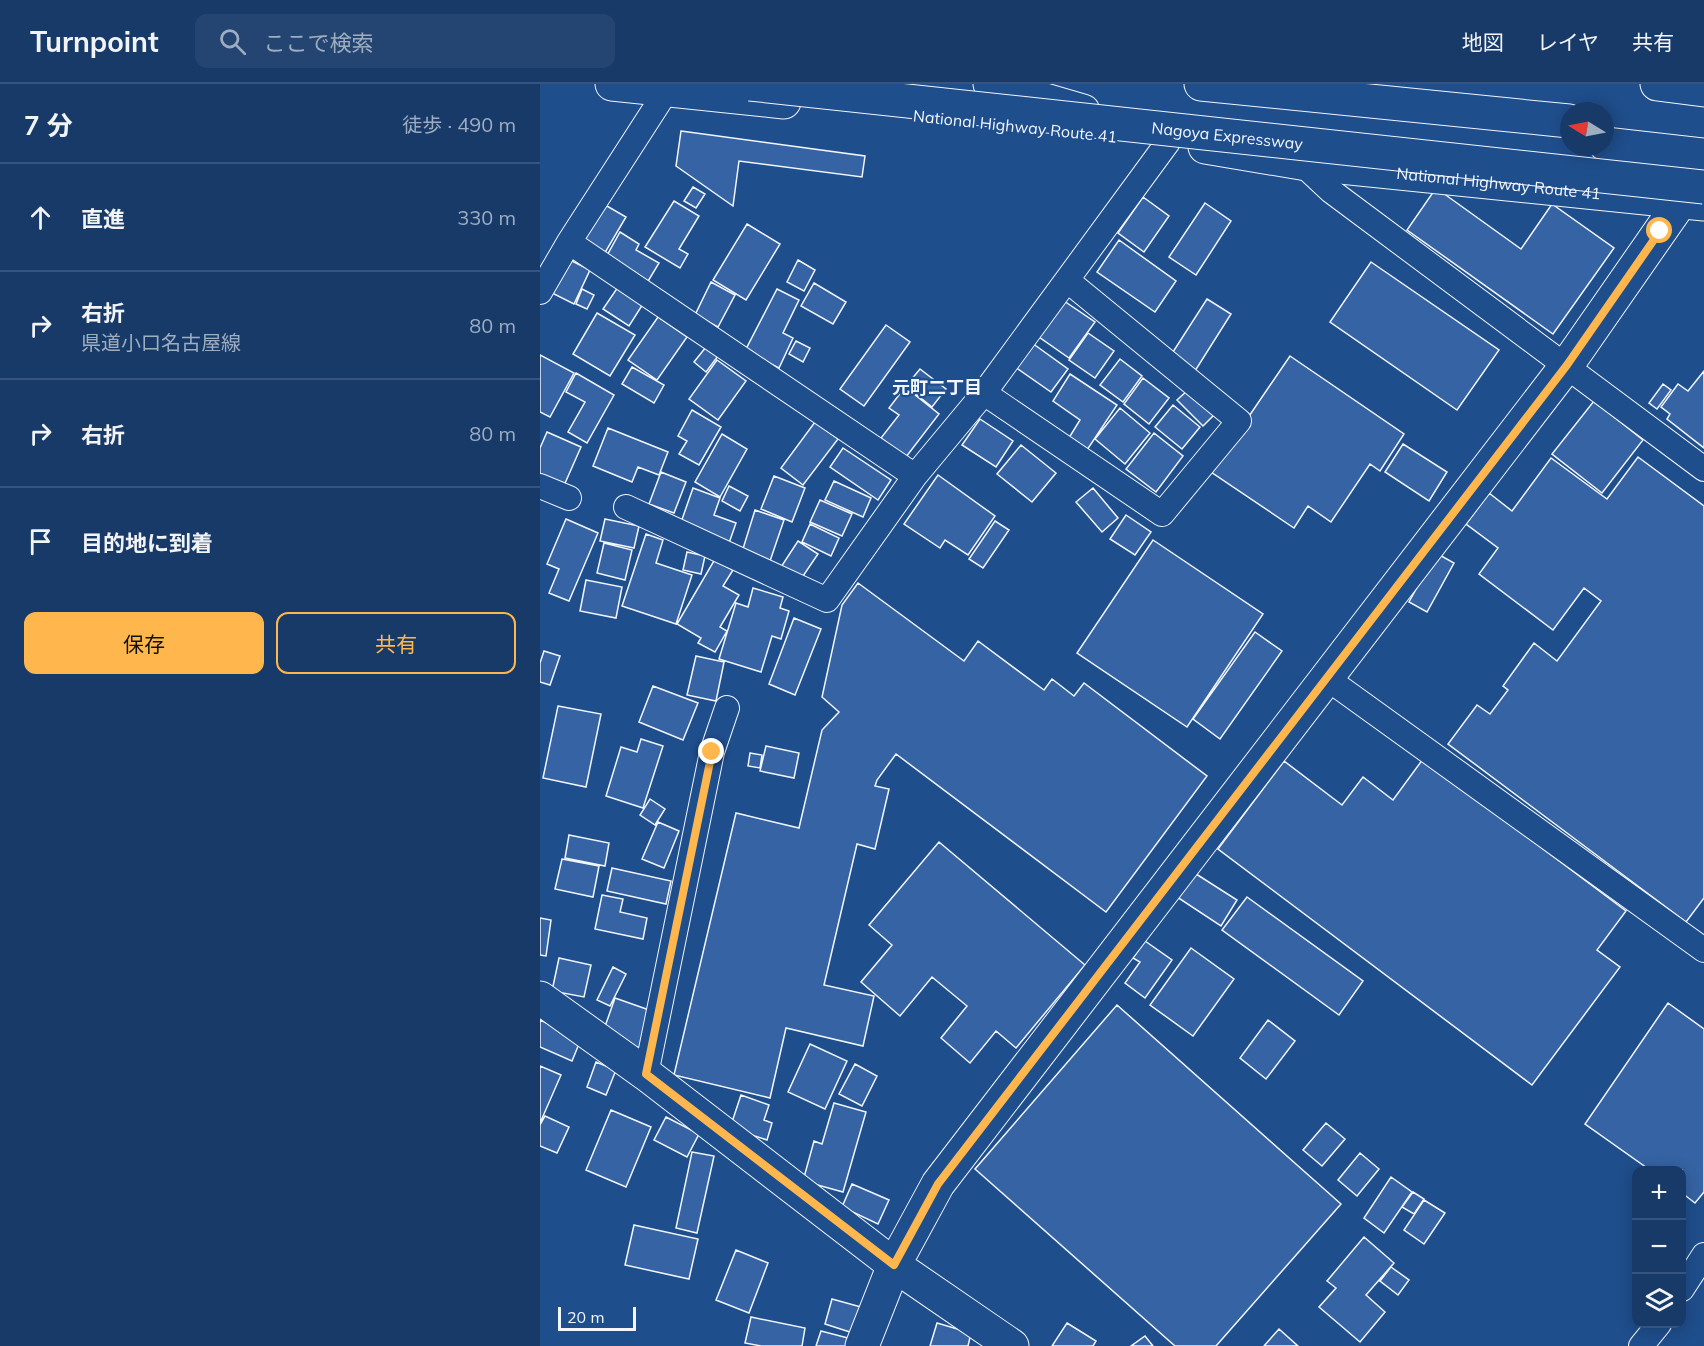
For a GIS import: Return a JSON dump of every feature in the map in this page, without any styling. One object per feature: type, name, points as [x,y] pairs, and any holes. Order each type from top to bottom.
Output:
[{"type":"main road","name":"National Highway Route 41","points":[[612,84],[1168,142],[1301,164],[1696,197]]},
{"type":"main road","name":"Nagoya Expressway","points":[[750,84],[1696,197]]},
{"type":"main road","points":[[990,84],[1212,148]]},
{"type":"main road","points":[[1201,84],[1560,120]]},
{"type":"main road","points":[[1657,84],[1704,90]]},
{"type":"main road","points":[[1234,88],[1303,113],[1560,140]]},
{"type":"main road","points":[[1614,126],[1704,135]]},
{"type":"main road","points":[[1614,145],[1704,155]]},
{"type":"main road","points":[[862,1346],[894,1265],[938,1184],[1696,197],[1704,170]]},
{"type":"main road","points":[[540,998],[646,1074],[894,1265],[1012,1346]]},
{"type":"street","points":[[540,292],[568,242],[667,90]]},
{"type":"street","points":[[626,507],[827,600],[915,476],[984,393],[1168,142]]},
{"type":"street","points":[[1301,164],[1330,191],[1704,469]]},
{"type":"street","points":[[568,242],[915,476]]},
{"type":"street","points":[[984,393],[1162,514],[1239,421],[1068,281]]},
{"type":"street","points":[[540,486],[569,498]]},
{"type":"street","points":[[1328,679],[1704,950]]},
{"type":"street","points":[[646,1074],[712,752],[727,708]]},
{"type":"street","points":[[1686,1283],[1704,1255]]},
{"type":"street","points":[[1641,1346],[1655,1328]]},
{"type":"building","points":[[681,131],[865,156],[862,177],[739,161],[733,206],[676,166]]},
{"type":"building","points":[[693,187],[705,194],[696,208],[684,201]]},
{"type":"building","points":[[1436,188],[1521,249],[1552,204],[1614,248],[1553,334],[1407,230]]},
{"type":"building","points":[[1143,197],[1169,216],[1144,252],[1118,233]]},
{"type":"building","points":[[674,201],[699,216],[679,249],[688,254],[680,268],[645,247]]},
{"type":"building","points":[[600,202],[626,217],[603,256],[577,240]]},
{"type":"building","points":[[1205,203],[1231,221],[1196,275],[1169,257]]},
{"type":"building","points":[[747,224],[780,244],[746,300],[713,280]]},
{"type":"building","points":[[620,232],[639,244],[636,250],[659,263],[647,283],[605,259]]},
{"type":"building","points":[[1119,240],[1176,281],[1155,312],[1097,272]]},
{"type":"building","points":[[564,257],[590,270],[574,304],[548,291]]},
{"type":"building","points":[[798,260],[815,270],[804,291],[787,282]]},
{"type":"building","points":[[1371,262],[1499,350],[1457,410],[1330,322]]},
{"type":"building","points":[[711,282],[735,295],[718,327],[695,315]]},
{"type":"building","points":[[814,283],[846,302],[833,324],[801,306]]},
{"type":"building","points":[[618,287],[643,304],[629,326],[603,309]]},
{"type":"building","points":[[582,289],[594,295],[587,309],[576,304]]},
{"type":"building","points":[[777,289],[799,300],[783,333],[793,338],[779,368],[745,351]]},
{"type":"building","points":[[1207,299],[1231,314],[1195,371],[1171,355]]},
{"type":"building","points":[[1064,301],[1095,322],[1069,358],[1039,337]]},
{"type":"building","points":[[597,313],[635,335],[610,376],[573,354]]},
{"type":"building","points":[[658,317],[687,337],[657,380],[628,360]]},
{"type":"building","points":[[886,325],[910,342],[864,406],[840,389]]},
{"type":"building","points":[[1088,333],[1114,351],[1095,378],[1069,360]]},
{"type":"building","points":[[796,341],[810,348],[803,362],[789,354]]},
{"type":"building","points":[[1032,343],[1068,369],[1051,392],[1015,367]]},
{"type":"building","points":[[706,347],[718,356],[706,372],[694,362]]},
{"type":"building","points":[[540,355],[574,373],[550,417],[540,412]]},
{"type":"building","points":[[1290,356],[1404,434],[1380,471],[1370,464],[1331,522],[1308,506],[1294,528],[1211,472]]},
{"type":"building","points":[[1120,359],[1142,376],[1123,402],[1100,385]]},
{"type":"building","points":[[717,360],[746,381],[718,420],[689,399]]},
{"type":"building","points":[[632,367],[664,385],[654,403],[622,384]]},
{"type":"building","points":[[920,369],[946,389],[932,407],[906,386]]},
{"type":"building","points":[[1704,371],[1704,448],[1667,419],[1670,414],[1661,407],[1678,384],[1688,391]]},
{"type":"building","points":[[576,373],[614,395],[587,443],[568,432],[585,402],[566,392]]},
{"type":"building","points":[[1070,374],[1117,405],[1085,453],[1067,441],[1080,420],[1053,401]]},
{"type":"building","points":[[1143,378],[1169,398],[1149,424],[1124,404]]},
{"type":"building","points":[[1663,384],[1671,390],[1657,409],[1649,403]]},
{"type":"building","points":[[905,387],[939,414],[906,457],[881,438],[899,415],[889,408]]},
{"type":"building","points":[[1188,390],[1214,415],[1203,426],[1177,400]]},
{"type":"building","points":[[1594,401],[1643,440],[1602,493],[1552,454]]},
{"type":"building","points":[[1173,405],[1200,427],[1182,449],[1155,427]]},
{"type":"building","points":[[1120,408],[1150,433],[1125,464],[1095,439]]},
{"type":"building","points":[[692,410],[721,427],[699,465],[679,454],[687,441],[678,436]]},
{"type":"building","points":[[980,419],[1013,441],[996,467],[962,445]]},
{"type":"building","points":[[815,422],[838,439],[803,485],[781,468]]},
{"type":"building","points":[[608,428],[668,452],[659,475],[638,467],[632,482],[593,466]]},
{"type":"building","points":[[547,432],[581,447],[562,490],[540,481],[540,448]]},
{"type":"building","points":[[1154,433],[1183,456],[1156,492],[1126,469]]},
{"type":"building","points":[[722,434],[747,449],[720,497],[695,482]]},
{"type":"building","points":[[1403,444],[1447,472],[1429,501],[1385,472]]},
{"type":"building","points":[[1021,445],[1056,473],[1032,502],[997,474]]},
{"type":"building","points":[[843,448],[891,480],[878,500],[830,467]]},
{"type":"building","points":[[1638,457],[1704,506],[1704,898],[1686,922],[1448,744],[1477,705],[1490,714],[1508,690],[1503,686],[1534,643],[1557,661],[1601,601],[1584,588],[1553,630],[1479,574],[1498,548],[1466,524],[1489,493],[1512,511],[1551,458],[1607,499]]},
{"type":"building","points":[[661,472],[686,482],[674,513],[649,504]]},
{"type":"building","points":[[938,475],[995,516],[968,555],[945,540],[940,548],[904,524]]},
{"type":"building","points":[[774,476],[805,488],[792,522],[761,509]]},
{"type":"building","points":[[834,481],[871,498],[863,517],[825,500]]},
{"type":"building","points":[[729,486],[748,496],[740,511],[722,501]]},
{"type":"building","points":[[693,488],[720,498],[714,515],[736,523],[728,546],[679,528]]},
{"type":"building","points":[[1093,488],[1118,518],[1102,532],[1076,502]]},
{"type":"building","points":[[820,500],[852,514],[842,536],[810,522]]},
{"type":"building","points":[[755,510],[784,520],[770,561],[742,552]]},
{"type":"building","points":[[1126,515],[1151,532],[1135,555],[1110,539]]},
{"type":"building","points":[[566,519],[598,533],[569,601],[549,593],[559,569],[547,564]]},
{"type":"building","points":[[605,519],[639,526],[634,548],[600,541]]},
{"type":"building","points":[[995,521],[1009,530],[983,568],[969,559]]},
{"type":"building","points":[[810,524],[839,538],[831,556],[802,542]]},
{"type":"building","points":[[646,534],[663,540],[656,563],[692,575],[676,624],[622,606]]},
{"type":"building","points":[[1153,540],[1263,614],[1187,727],[1077,653]]},
{"type":"building","points":[[798,541],[818,554],[801,579],[781,567]]},
{"type":"building","points":[[604,543],[632,550],[625,580],[597,573]]},
{"type":"building","points":[[687,552],[705,556],[701,574],[683,570]]},
{"type":"building","points":[[1436,553],[1454,563],[1427,612],[1409,602]]},
{"type":"building","points":[[715,559],[733,570],[723,586],[739,595],[720,627],[727,631],[715,652],[698,643],[701,638],[677,624]]},
{"type":"building","points":[[586,580],[622,587],[616,618],[580,611]]},
{"type":"building","points":[[858,583],[964,661],[978,641],[1044,690],[1052,679],[1074,696],[1084,683],[1207,776],[1106,912],[896,754],[875,786],[889,789],[875,849],[857,844],[824,985],[874,996],[863,1046],[786,1028],[770,1098],[674,1075],[736,813],[799,828],[822,730],[839,712],[822,697],[842,605]]},
{"type":"building","points":[[753,588],[783,597],[780,608],[789,611],[781,639],[772,636],[761,672],[719,659],[736,603],[748,607]]},
{"type":"building","points":[[794,618],[821,629],[795,695],[769,684]]},
{"type":"building","points":[[1255,632],[1282,651],[1220,739],[1193,719]]},
{"type":"building","points":[[544,651],[560,656],[550,685],[540,682],[540,663]]},
{"type":"building","points":[[696,656],[724,662],[716,701],[687,695]]},
{"type":"building","points":[[653,686],[698,703],[683,740],[639,722]]},
{"type":"building","points":[[558,706],[601,714],[586,787],[543,778]]},
{"type":"building","points":[[641,739],[663,746],[643,808],[606,796],[621,747],[637,752]]},
{"type":"building","points":[[766,746],[799,753],[794,778],[760,771]]},
{"type":"building","points":[[750,753],[762,755],[760,768],[748,766]]},
{"type":"building","points":[[1423,759],[1626,911],[1597,950],[1620,967],[1532,1085],[1218,849],[1284,761],[1342,805],[1363,777],[1393,800]]},
{"type":"building","points":[[650,799],[665,809],[655,825],[640,815]]},
{"type":"building","points":[[658,822],[679,831],[664,868],[642,859]]},
{"type":"building","points":[[569,835],[609,843],[605,866],[565,858]]},
{"type":"building","points":[[939,842],[1085,965],[1016,1048],[996,1031],[970,1063],[941,1038],[967,1006],[932,977],[900,1016],[861,982],[892,945],[869,925]]},
{"type":"building","points":[[562,859],[599,866],[593,897],[555,889]]},
{"type":"building","points":[[612,868],[671,881],[666,904],[607,891]]},
{"type":"building","points":[[1193,872],[1237,900],[1221,926],[1177,897]]},
{"type":"building","points":[[602,895],[623,899],[620,912],[647,918],[643,939],[595,929]]},
{"type":"building","points":[[1247,897],[1363,981],[1339,1015],[1222,930]]},
{"type":"building","points":[[540,918],[551,920],[546,956],[540,955]]},
{"type":"building","points":[[1145,941],[1172,960],[1145,998],[1125,983],[1140,962],[1133,958]]},
{"type":"building","points":[[1191,948],[1234,979],[1193,1036],[1150,1005]]},
{"type":"building","points":[[559,958],[591,965],[584,997],[552,991]]},
{"type":"building","points":[[613,967],[626,974],[610,1006],[597,1000]]},
{"type":"building","points":[[615,998],[652,1011],[639,1048],[602,1035]]},
{"type":"building","points":[[1668,1003],[1704,1029],[1704,1192],[1695,1203],[1686,1196],[1686,1166],[1644,1166],[1585,1124]]},
{"type":"building","points":[[1117,1005],[1341,1204],[1216,1346],[1175,1346],[975,1169]]},
{"type":"building","points":[[540,1020],[581,1039],[572,1061],[540,1047]]},
{"type":"building","points":[[1268,1020],[1295,1041],[1266,1079],[1240,1058]]},
{"type":"building","points":[[810,1044],[847,1061],[825,1109],[788,1092]]},
{"type":"building","points":[[596,1062],[616,1070],[606,1095],[587,1087]]},
{"type":"building","points":[[855,1064],[877,1076],[862,1106],[839,1094]]},
{"type":"building","points":[[540,1066],[561,1075],[540,1123]]},
{"type":"building","points":[[741,1095],[769,1105],[764,1120],[772,1123],[767,1140],[730,1128]]},
{"type":"building","points":[[834,1103],[866,1112],[843,1192],[803,1181],[814,1141],[822,1144]]},
{"type":"building","points":[[611,1110],[651,1127],[626,1187],[586,1170]]},
{"type":"building","points":[[545,1116],[569,1127],[557,1153],[540,1146],[540,1125]]},
{"type":"building","points":[[666,1117],[699,1134],[687,1157],[654,1140]]},
{"type":"building","points":[[1326,1123],[1345,1139],[1322,1166],[1303,1150]]},
{"type":"building","points":[[692,1152],[714,1156],[697,1233],[676,1228]]},
{"type":"building","points":[[1360,1153],[1379,1169],[1357,1196],[1338,1180]]},
{"type":"building","points":[[1391,1177],[1412,1192],[1384,1233],[1364,1218]]},
{"type":"building","points":[[852,1184],[889,1200],[878,1224],[842,1207]]},
{"type":"building","points":[[1413,1192],[1424,1199],[1414,1214],[1402,1207]]},
{"type":"building","points":[[1424,1200],[1445,1213],[1424,1244],[1404,1230]]},
{"type":"building","points":[[634,1225],[698,1239],[689,1279],[625,1265]]},
{"type":"building","points":[[1364,1237],[1394,1263],[1366,1295],[1385,1312],[1360,1342],[1319,1307],[1336,1288],[1327,1281]]},
{"type":"building","points":[[736,1250],[768,1263],[749,1313],[716,1300]]},
{"type":"building","points":[[1391,1267],[1409,1280],[1398,1295],[1380,1281]]},
{"type":"building","points":[[832,1299],[861,1307],[853,1333],[825,1324]]},
{"type":"building","points":[[751,1317],[805,1328],[802,1346],[761,1346],[745,1343]]},
{"type":"building","points":[[937,1323],[971,1333],[968,1346],[930,1346]]},
{"type":"building","points":[[1067,1323],[1096,1341],[1093,1346],[1052,1346]]},
{"type":"building","points":[[1279,1329],[1298,1346],[1264,1346]]},
{"type":"building","points":[[821,1331],[848,1338],[846,1346],[816,1346]]},
{"type":"building","points":[[1145,1336],[1153,1346],[1131,1346]]},
{"type":"district","name":"元町二丁目","points":[[937,388]]},
{"type":"route","points":[[712,752],[646,1074],[894,1265],[938,1184],[1567,365],[1660,231]]}]
